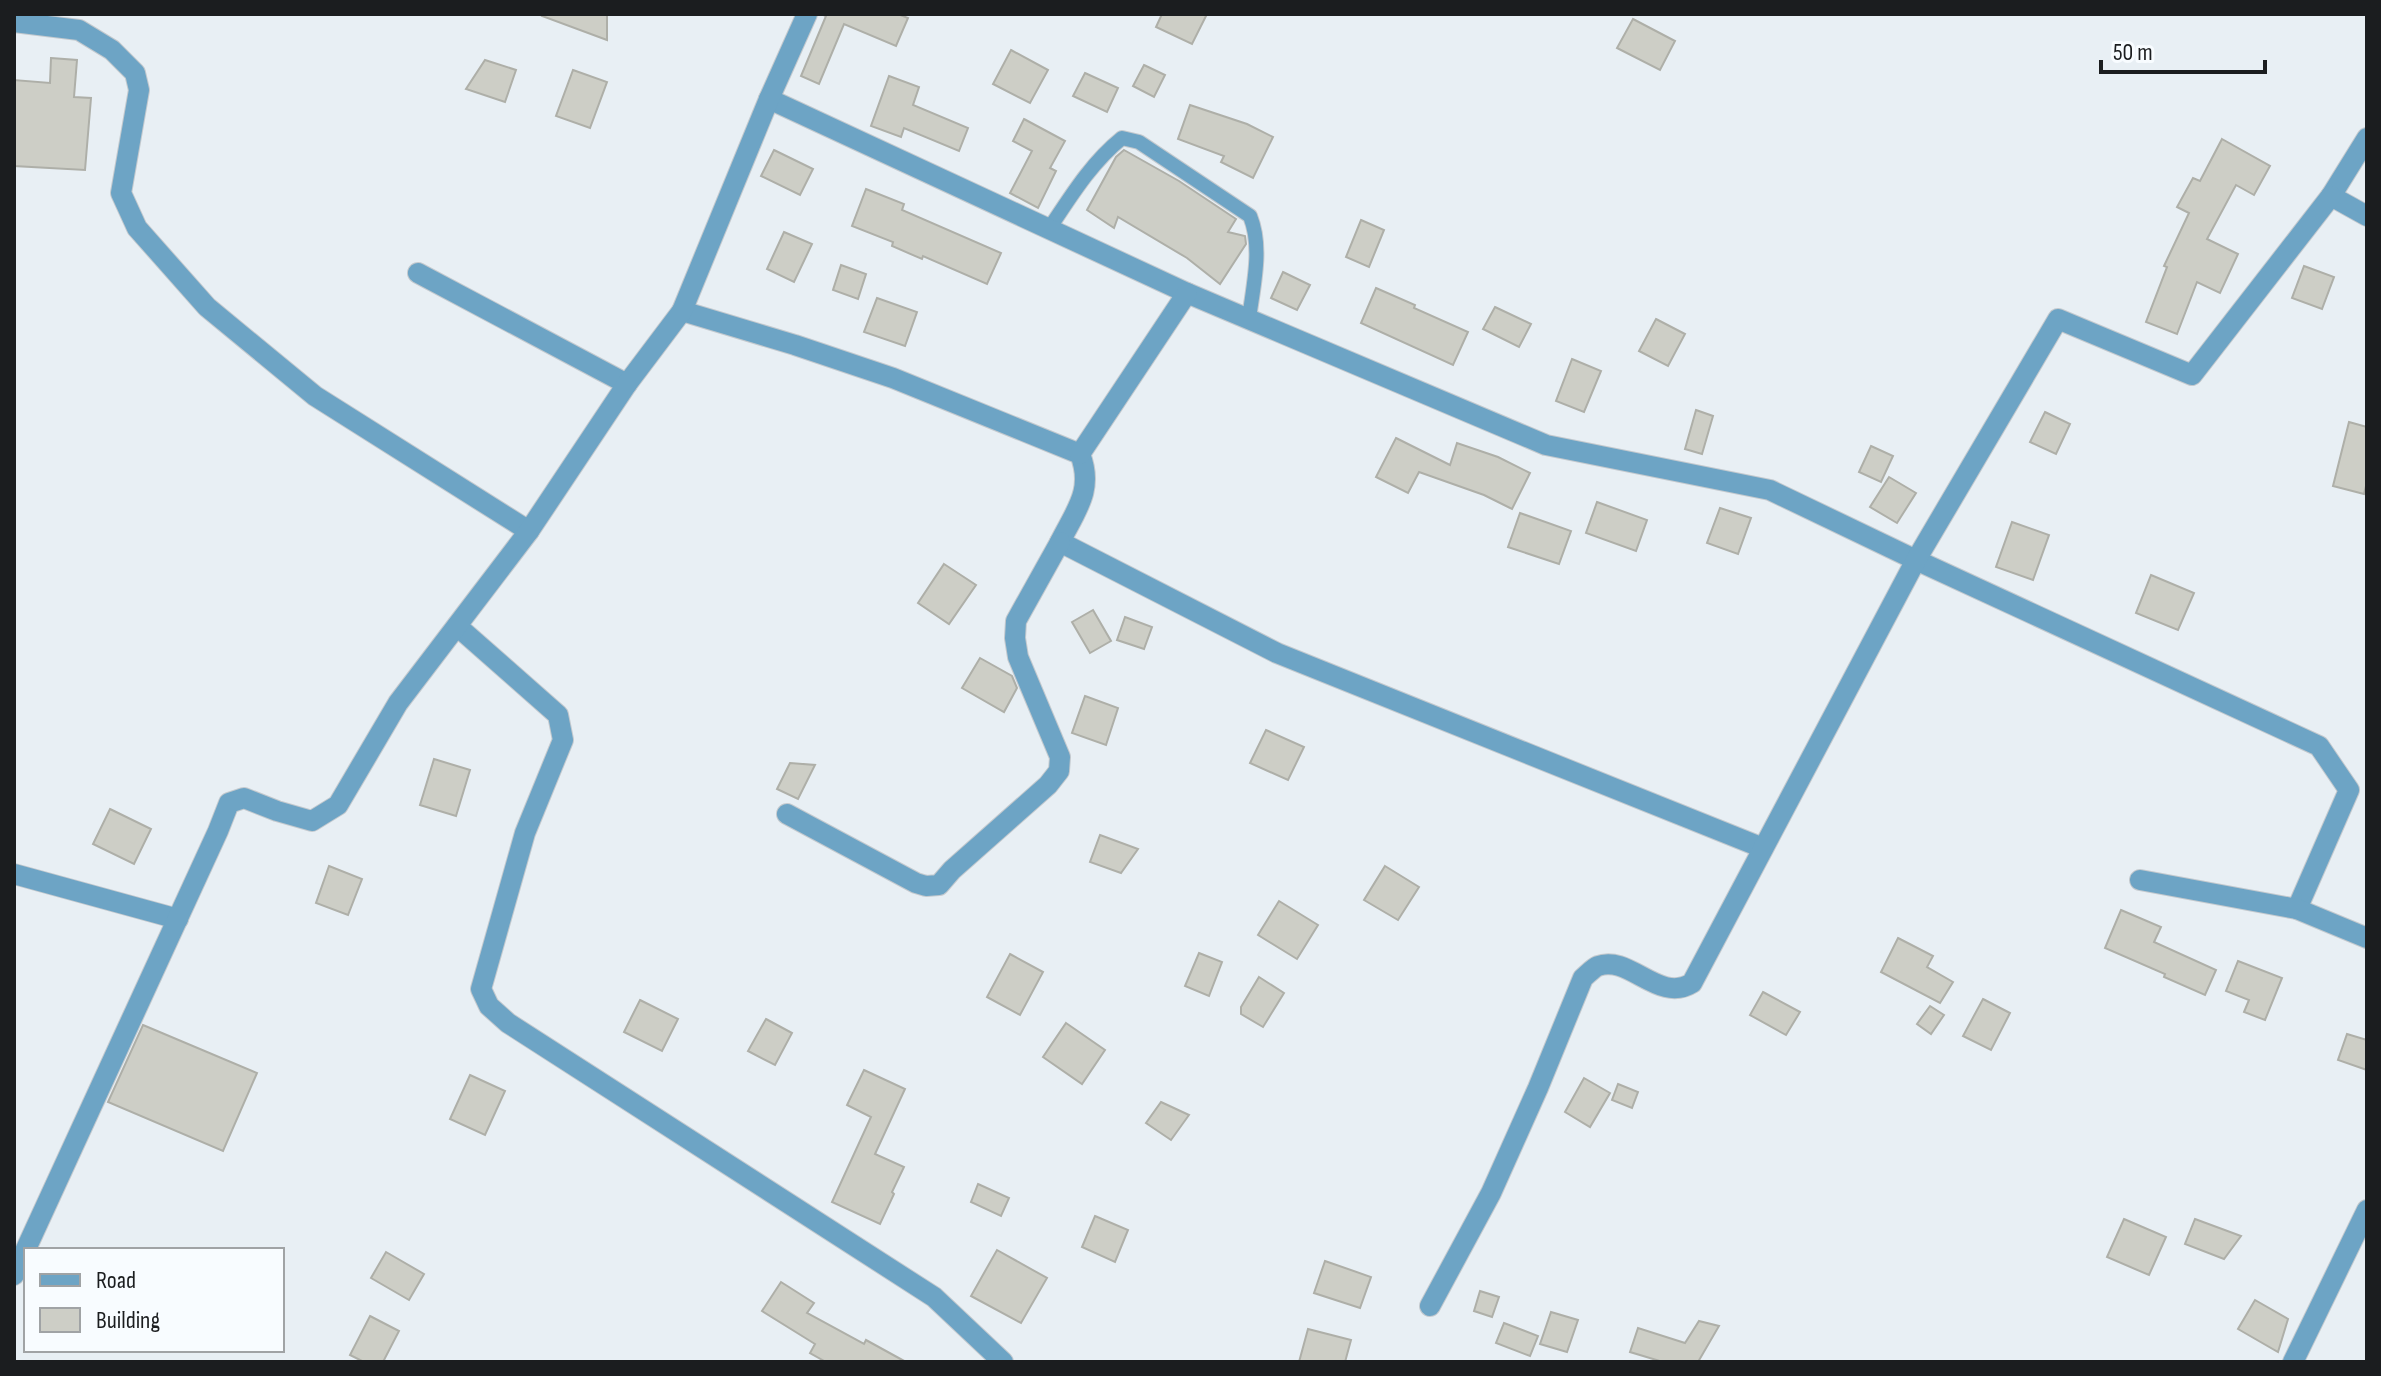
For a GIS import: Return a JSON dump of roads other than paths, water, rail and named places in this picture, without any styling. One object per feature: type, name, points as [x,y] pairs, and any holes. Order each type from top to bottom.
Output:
[{"type":"street","points":[[26,1248],[229,803],[244,798],[312,821],[338,805],[398,703],[529,531],[627,384],[682,311],[807,14]]},
{"type":"street","points":[[14,22],[79,30],[112,50],[135,73],[139,90],[121,193],[137,228],[207,307],[315,396],[529,531]]},
{"type":"street","points":[[769,99],[1187,293],[1546,445],[1770,490],[2319,746],[2349,790],[2297,909]]},
{"type":"street","points":[[1430,1306],[1491,1193],[1583,978],[1596,966],[1611,964],[1671,989],[1682,989],[1692,983],[1916,560],[2058,319],[2192,375],[2331,196],[2367,138]]},
{"type":"street","points":[[2331,196],[2367,216]]},
{"type":"street","points":[[418,273],[627,384]]},
{"type":"street","points":[[1080,454],[1187,293]]},
{"type":"street","points":[[682,311],[893,378],[1080,454],[1086,471],[1084,494],[1016,621],[1018,657],[1060,757],[1059,771],[1048,785],[939,885],[916,883],[787,814]]},
{"type":"street","points":[[1060,542],[1277,653],[1763,848]]},
{"type":"street","points":[[457,626],[558,715],[563,740],[525,833],[481,989],[489,1006],[521,1032],[934,1297],[1003,1362]]},
{"type":"street","points":[[14,874],[178,919]]},
{"type":"street","points":[[2140,880],[2297,909],[2367,938]]},
{"type":"street","points":[[2293,1362],[2367,1210]]},
{"type":"street","points":[[14,1275],[24,1253]]},
{"type":"lane","points":[[1049,229],[1086,173],[1112,146],[1122,138],[1139,142],[1250,216],[1257,246],[1249,319]]}]
